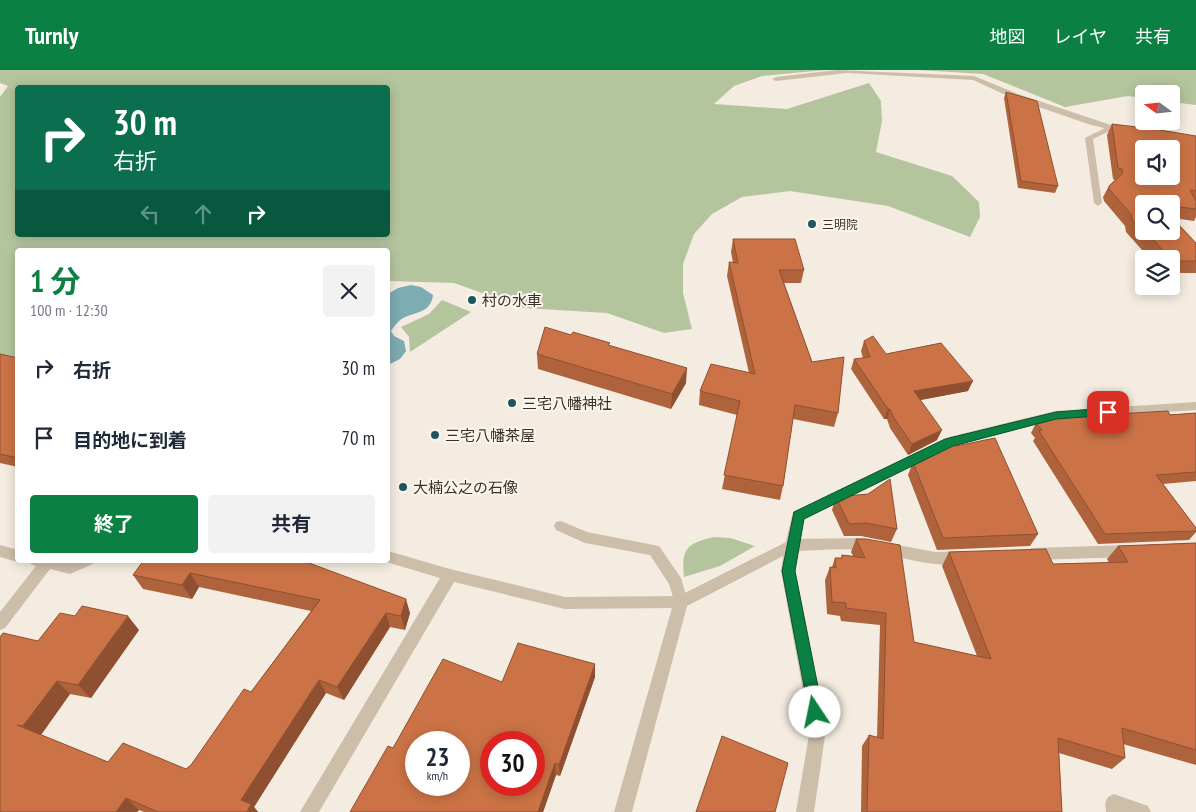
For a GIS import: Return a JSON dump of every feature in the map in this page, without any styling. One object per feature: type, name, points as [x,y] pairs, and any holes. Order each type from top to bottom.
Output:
[{"type":"street","points":[[776,79],[847,71],[974,78],[1015,96],[1094,123],[1134,133]]},
{"type":"street","points":[[1098,203],[1089,138],[1111,127]]},
{"type":"street","points":[[806,812],[818,730],[788,571],[798,516],[949,442],[1056,416],[1196,406]]},
{"type":"street","points":[[561,526],[585,537],[654,550],[676,582],[681,602],[622,812]]},
{"type":"street","points":[[390,558],[564,604],[681,602],[792,545],[861,544],[935,558],[974,557]]},
{"type":"street","points":[[1013,555],[1148,550]]},
{"type":"street","points":[[0,552],[15,555]]},
{"type":"street","points":[[0,623],[41,563]]},
{"type":"street","points":[[50,563],[70,568],[81,563]]},
{"type":"street","points":[[309,812],[450,575]]},
{"type":"street","points":[[1115,812],[1114,803],[1142,812]]},
{"type":"green space","points":[[0,70],[825,70],[762,76],[734,86],[714,104],[787,109],[869,83],[881,101],[882,121],[876,152],[952,176],[979,202],[980,217],[970,237],[888,206],[790,191],[742,197],[712,214],[694,234],[683,264],[683,293],[692,329],[664,333],[607,313],[524,308],[454,283],[390,281],[390,248],[15,248],[15,365],[0,367],[0,97],[8,86],[0,83]]},
{"type":"green space","points":[[919,70],[1196,70],[1196,105],[1180,103],[1180,85],[1135,85],[1135,97],[1128,96],[1065,107],[983,74]]},
{"type":"green space","points":[[442,300],[471,312],[410,352],[409,337],[401,327],[429,314]]},
{"type":"green space","points":[[714,537],[730,538],[755,546],[720,566],[684,577],[684,560],[688,549],[698,542]]},
{"type":"water","points":[[411,285],[421,287],[433,295],[429,306],[399,321],[391,331],[394,336],[404,341],[406,351],[400,359],[390,364],[390,293],[398,288]]},
{"type":"building","points":[[1006,92],[1037,101],[1058,186],[1021,181]]},
{"type":"building","points":[[1112,124],[1135,127],[1135,130],[1160,130],[1196,136],[1196,191],[1190,190],[1196,201],[1196,209],[1180,207],[1180,195],[1135,195],[1135,223],[1131,214],[1109,189],[1109,186],[1123,173],[1122,169],[1118,168]]},
{"type":"building","points":[[1180,226],[1196,243],[1196,261],[1180,261],[1180,250],[1162,250],[1154,240],[1180,240]]},
{"type":"building","points":[[733,239],[795,239],[804,270],[779,270],[812,362],[844,357],[838,413],[795,405],[783,486],[724,475],[740,401],[700,391],[711,364],[755,374],[729,262],[738,263]]},
{"type":"building","points":[[545,327],[571,335],[573,332],[610,343],[608,345],[687,368],[672,394],[537,354]]},
{"type":"building","points":[[873,336],[886,354],[941,343],[973,381],[914,391],[942,430],[912,444],[890,409],[888,409],[854,359],[870,357],[864,341]]},
{"type":"building","points":[[0,354],[15,357],[15,457],[0,454]]},
{"type":"building","points":[[1168,411],[1170,415],[1196,413],[1196,472],[1156,475],[1196,528],[1196,531],[1105,534],[1039,431],[1042,430],[1036,423],[1064,417]]},
{"type":"building","points":[[995,438],[1038,534],[943,538],[913,462],[925,459],[921,454],[951,439],[956,446]]},
{"type":"building","points":[[890,479],[897,529],[866,523],[849,524],[836,497],[868,494]]},
{"type":"building","points":[[856,539],[900,545],[914,642],[991,659],[949,552],[1046,549],[1053,564],[1128,562],[1118,546],[1196,543],[1196,750],[1122,728],[1125,758],[1058,738],[1062,812],[867,812],[869,735],[883,739],[886,613],[846,608],[846,603],[832,602],[830,567],[836,568],[835,558],[842,558],[842,555],[865,558]]},
{"type":"building","points":[[142,563],[309,563],[406,599],[401,616],[386,613],[337,687],[319,680],[241,800],[251,804],[247,812],[158,812],[126,798],[116,812],[0,812],[0,637],[3,633],[38,641],[60,613],[75,616],[82,606],[128,616],[78,685],[57,681],[23,726],[17,725],[108,762],[123,743],[186,769],[191,765],[244,689],[251,692],[320,600],[190,573],[182,585],[133,575]]},
{"type":"building","points":[[518,643],[595,664],[559,765],[555,763],[545,792],[545,731],[480,731],[480,796],[544,796],[538,812],[350,812],[388,746],[393,748],[443,659],[502,682]]},
{"type":"building","points":[[722,736],[788,763],[775,812],[696,812]]},
{"type":"place","name":"三明院","points":[[812,224]]},
{"type":"place","name":"村の水車","points":[[472,300]]},
{"type":"place","name":"三宅八幡神社","points":[[512,403]]},
{"type":"place","name":"三宅八幡茶屋","points":[[435,435]]},
{"type":"place","name":"大楠公之の石像","points":[[403,487]]},
{"type":"route","points":[[815,712],[788,571],[798,516],[949,442],[1056,416],[1108,412]]}]
